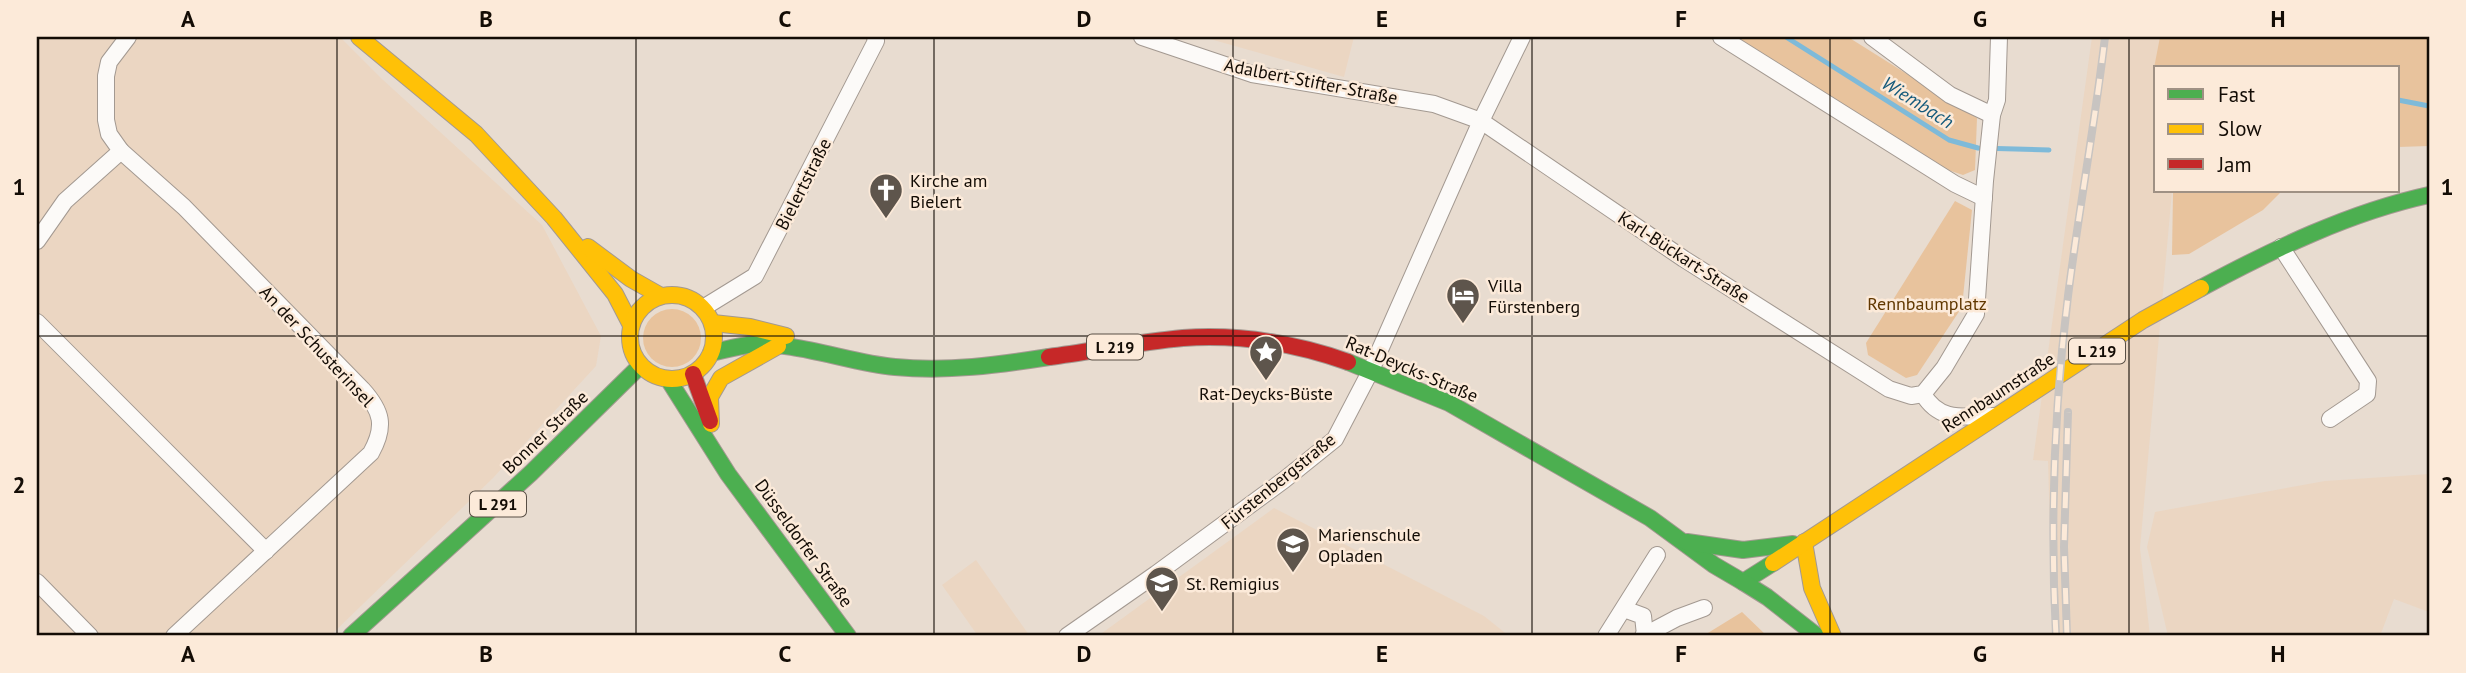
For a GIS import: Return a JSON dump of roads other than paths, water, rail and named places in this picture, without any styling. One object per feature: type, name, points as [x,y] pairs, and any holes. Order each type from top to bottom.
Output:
[{"type":"main road","points":[[359,37],[476,134],[554,218],[615,294],[631,325]]},
{"type":"main road","name":"Rennbaumstraße","points":[[1743,582],[2143,320],[2197,288],[2281,247],[2334,225],[2428,196]]},
{"type":"main road","points":[[554,218],[599,257],[631,279],[661,296],[684,298],[703,308],[713,323],[711,353],[693,374],[682,378],[659,377],[640,366],[629,342],[636,312],[646,303],[661,296]]},
{"type":"main road","name":"Rat-Deycks-Straße","points":[[713,323],[750,327],[801,339],[856,360]]},
{"type":"main road","name":"Rat-Deycks-Straße","points":[[711,353],[749,345],[778,346],[893,367],[976,368],[1140,342],[1184,338],[1233,338],[1291,346],[1331,356],[1371,370],[1471,414],[1650,518],[1728,575],[1767,597],[1818,636]]},
{"type":"main road","points":[[711,424],[710,397],[721,378],[778,346]]},
{"type":"main road","name":"Bonner Straße","points":[[351,636],[531,473],[640,366]]},
{"type":"main road","name":"Düsseldorfer Straße","points":[[693,374],[728,474]]},
{"type":"main road","name":"Düsseldorfer Straße","points":[[668,379],[728,474],[848,636]]},
{"type":"main road","name":"L 219","points":[[1683,542],[1759,550],[1804,542]]},
{"type":"main road","points":[[1804,542],[1812,588],[1833,636]]},
{"type":"street","points":[[37,241],[65,201],[121,151],[109,134],[106,120],[106,76],[109,62],[128,37]]},
{"type":"street","name":"Bielertstraße","points":[[703,308],[755,276],[876,41],[875,37]]},
{"type":"street","name":"Adalbert-Stifter-Straße","points":[[1142,37],[1252,74],[1434,104],[1481,121]]},
{"type":"street","name":"Fürstenbergstraße","points":[[1067,636],[1167,567],[1335,439],[1371,370],[1481,121],[1522,37]]},
{"type":"street","points":[[1721,37],[1955,184],[1984,198]]},
{"type":"street","points":[[1872,37],[1950,95],[1992,121]]},
{"type":"street","points":[[1998,37],[1998,89],[1985,181],[1976,314],[1944,368],[1923,394],[1931,407],[1948,416],[1998,416]]},
{"type":"street","name":"Karl-Bückart-Straße","points":[[1481,121],[1684,259],[1889,389],[1911,396],[1923,394]]},
{"type":"street","name":"An der Schusterinsel","points":[[121,151],[184,207],[376,404],[381,421],[378,440],[371,453],[174,636]]},
{"type":"street","points":[[2281,247],[2368,381],[2367,394],[2330,419]]},
{"type":"street","points":[[37,323],[266,551]]},
{"type":"street","points":[[1606,636],[1657,555]]},
{"type":"street","points":[[37,582],[90,636]]},
{"type":"street","points":[[1625,609],[1643,616],[1644,636],[1703,607]]},
{"type":"waterway","name":"Wiembach","points":[[1786,37],[1949,140],[1978,148],[2049,150]]},
{"type":"waterway","name":"Wiembach","points":[[2400,100],[2429,106]]},
{"type":"railway","points":[[2056,636],[2053,508],[2059,381],[2068,296],[2105,37]]},
{"type":"railway","points":[[2067,636],[2064,547],[2068,412]]},
{"type":"place","name":"Kirche am Bielert","points":[[886,220]]},
{"type":"place","name":"Villa Fürstenberg","points":[[1463,325]]},
{"type":"place","name":"Rat-Deycks-Büste","points":[[1266,382]]},
{"type":"place","name":"Marienschule Opladen","points":[[1293,574]]},
{"type":"place","name":"St. Remigius","points":[[1162,613]]},
{"type":"park label","name":"Rennbaumplatz","points":[[1927,303]]}]
